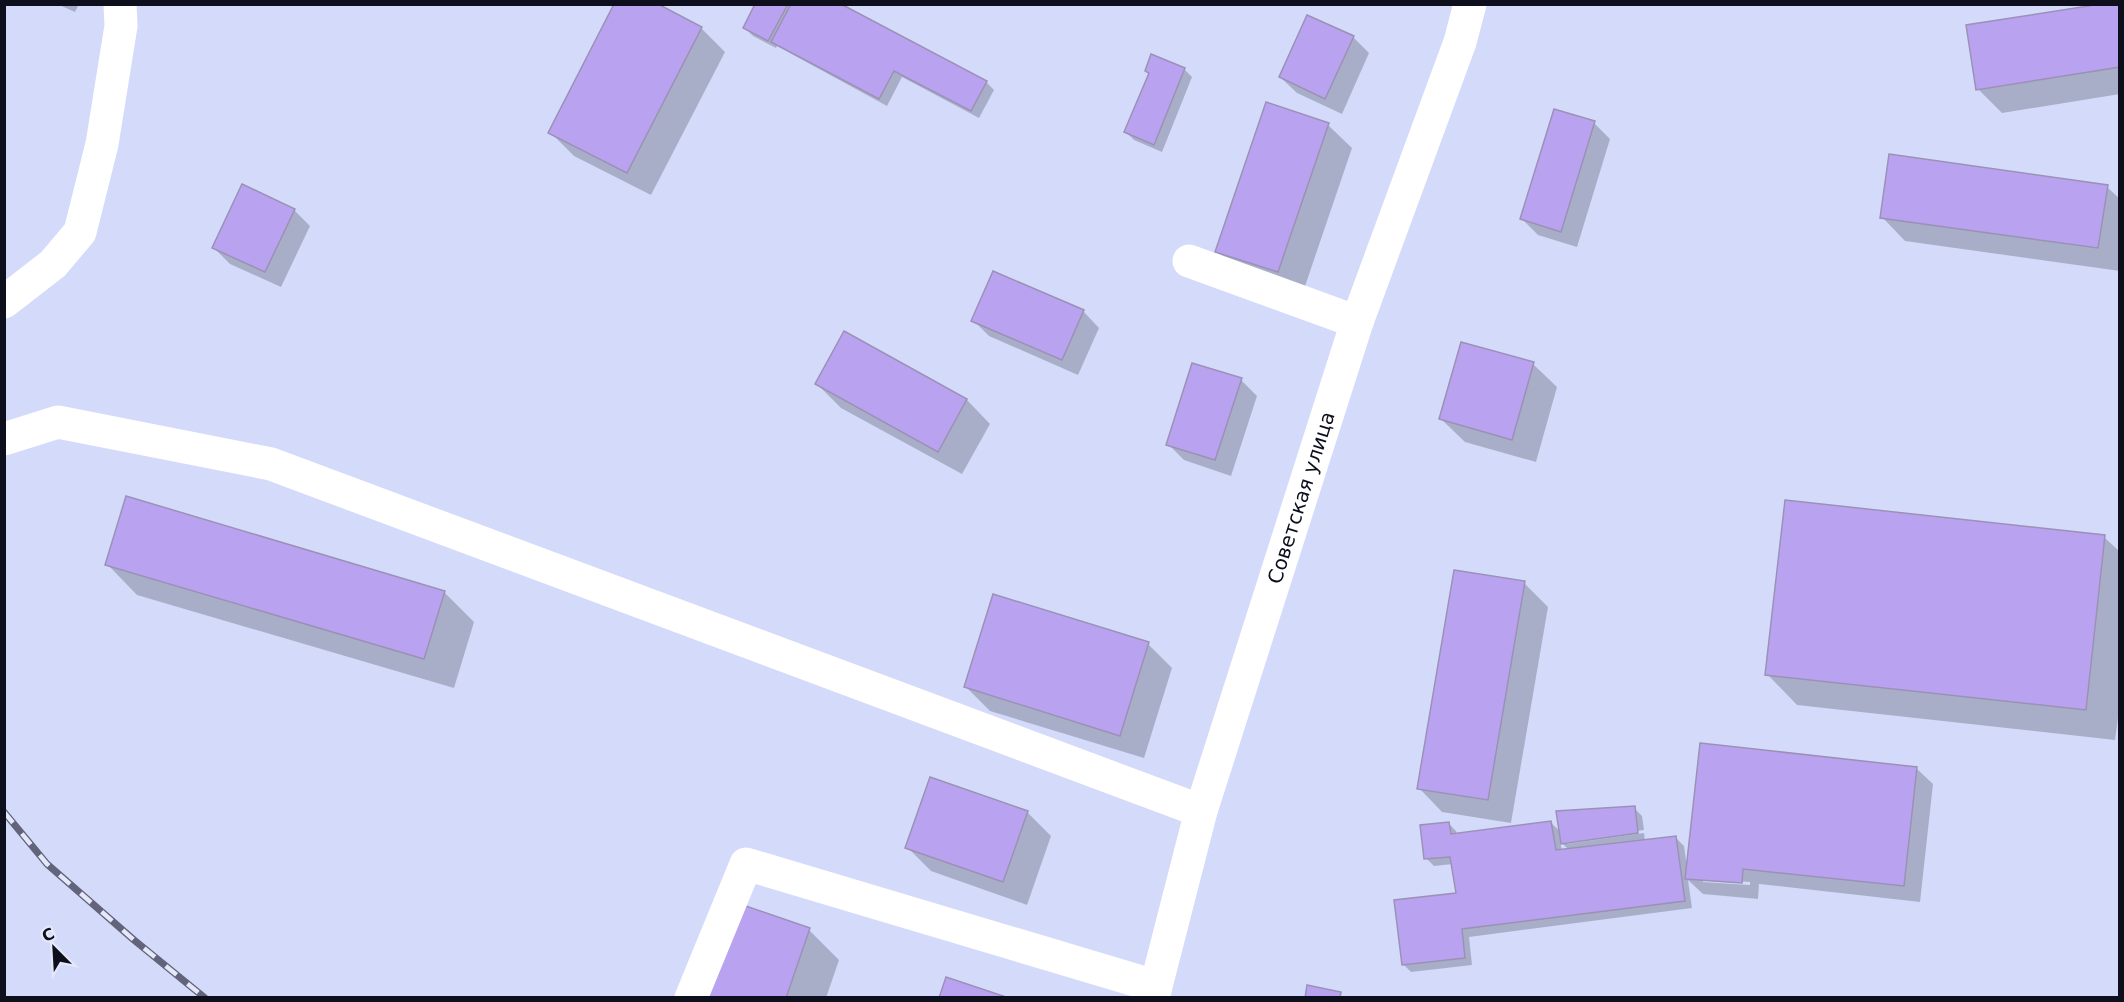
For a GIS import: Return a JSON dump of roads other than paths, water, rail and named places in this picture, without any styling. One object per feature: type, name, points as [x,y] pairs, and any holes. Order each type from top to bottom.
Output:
[{"type":"street","points":[[4,302],[53,264],[80,232],[102,144],[121,26],[120,4]]},
{"type":"street","name":"Советская улица","points":[[1154,992],[1201,811],[1357,322],[1460,42],[1470,4]]},
{"type":"street","points":[[1189,261],[1357,322]]},
{"type":"street","points":[[4,439],[58,422],[271,464],[1201,811]]},
{"type":"street","points":[[691,998],[746,864],[1154,992]]},
{"type":"railway","points":[[4,812],[47,864],[205,998]]}]
